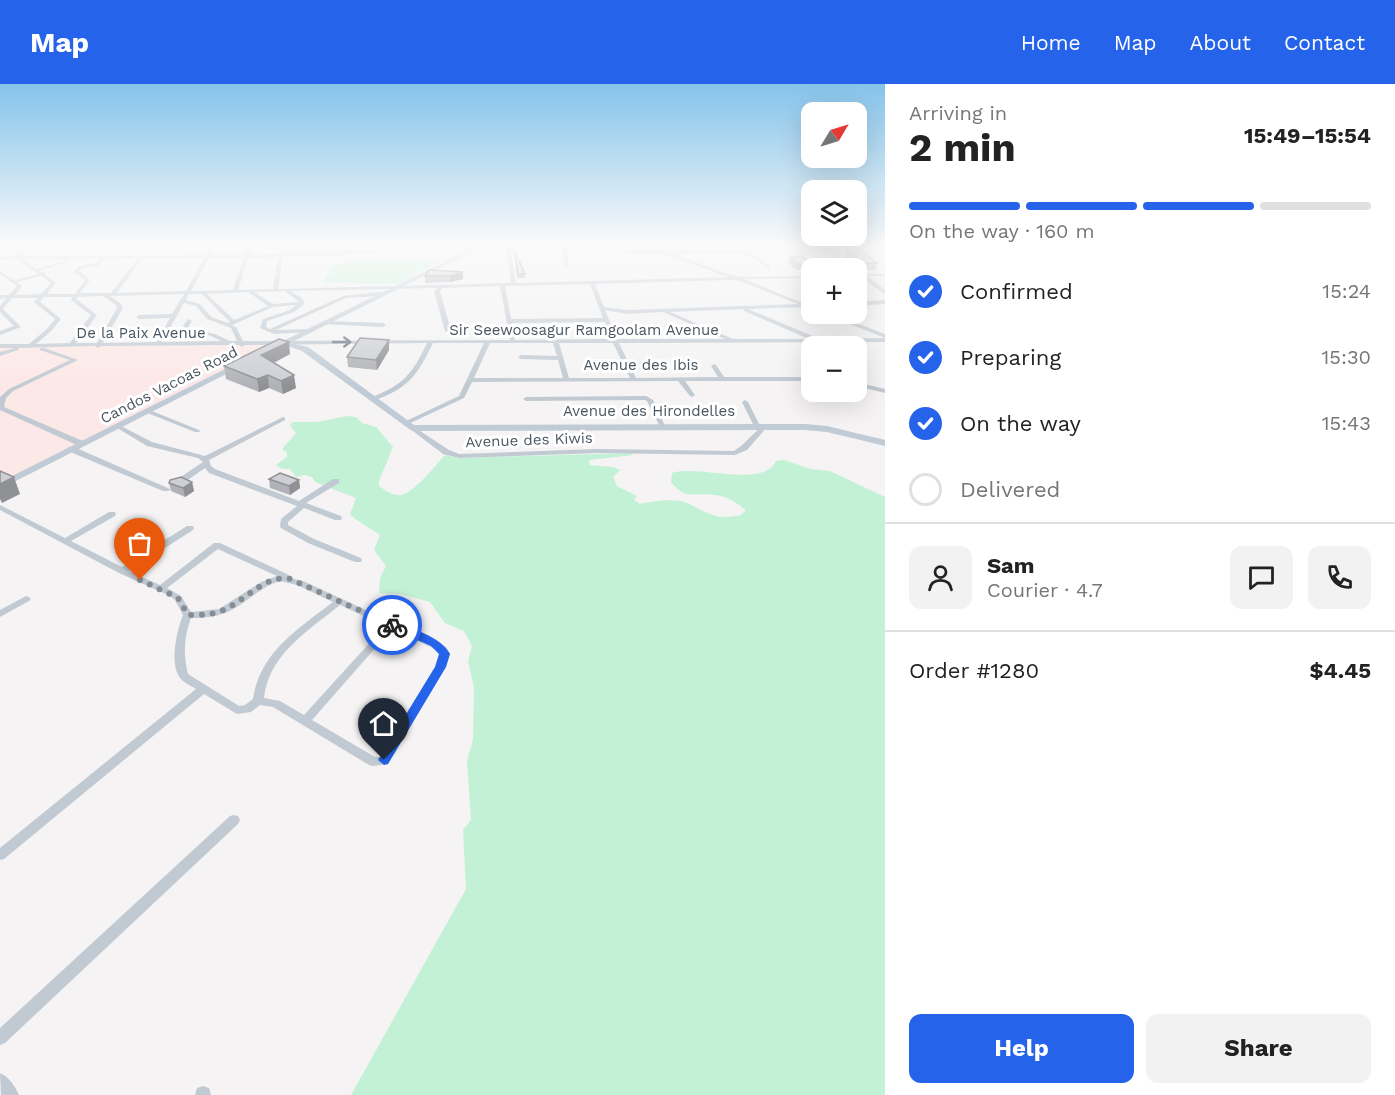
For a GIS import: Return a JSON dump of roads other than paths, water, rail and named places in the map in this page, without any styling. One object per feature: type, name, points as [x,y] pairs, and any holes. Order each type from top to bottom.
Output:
[{"type":"main road","name":"Candos Vacoas Road","points":[[264,352],[381,294]]},
{"type":"main road","name":"Avenue des Kiwis","points":[[283,343],[305,349],[409,425]]},
{"type":"main road","name":"Candos Vacoas Road","points":[[0,486],[245,362]]},
{"type":"main road","name":"Avenue des Hirondelles","points":[[409,425],[761,426],[827,429],[885,443]]},
{"type":"street","points":[[0,333],[18,327],[0,309],[13,293]]},
{"type":"street","points":[[30,346],[58,321],[38,304],[45,293]]},
{"type":"street","points":[[71,346],[94,315],[74,302],[77,293]]},
{"type":"street","points":[[0,297],[120,293]]},
{"type":"street","points":[[158,345],[187,293]]},
{"type":"street","points":[[205,293],[236,330],[242,345]]},
{"type":"street","points":[[252,293],[272,306]]},
{"type":"street","points":[[272,293],[286,303]]},
{"type":"street","points":[[290,293],[302,303]]},
{"type":"street","points":[[438,293],[448,331]]},
{"type":"street","points":[[504,293],[513,342]]},
{"type":"street","points":[[596,293],[615,341],[634,379]]},
{"type":"street","points":[[778,293],[801,302]]},
{"type":"street","points":[[270,331],[345,297],[381,294]]},
{"type":"street","points":[[98,346],[120,308],[105,295]]},
{"type":"street","points":[[184,301],[198,305],[209,318],[231,323],[272,306],[302,303]]},
{"type":"street","points":[[867,303],[885,302]]},
{"type":"street","points":[[302,303],[292,310],[265,320],[263,327],[270,331],[311,330]]},
{"type":"street","points":[[602,308],[627,312],[801,306]]},
{"type":"street","points":[[741,308],[809,336]]},
{"type":"street","points":[[663,311],[735,341]]},
{"type":"street","points":[[139,317],[175,316]]},
{"type":"street","points":[[509,321],[607,320]]},
{"type":"street","points":[[189,321],[186,326],[188,329],[213,335],[233,345]]},
{"type":"street","points":[[325,323],[383,325]]},
{"type":"street","points":[[850,324],[885,340]]},
{"type":"street","name":"Sir Seewoosagur Ramgoolam Avenue","points":[[283,343],[801,340]]},
{"type":"street","name":"Sir Seewoosagur Ramgoolam Avenue","points":[[867,341],[885,340]]},
{"type":"street","points":[[372,399],[398,390],[410,381],[431,342]]},
{"type":"street","points":[[556,342],[566,379]]},
{"type":"street","name":"De la Paix Avenue","points":[[0,346],[283,343]]},
{"type":"street","points":[[409,425],[458,401],[465,394],[486,343]]},
{"type":"street","points":[[0,354],[16,349],[16,346],[42,349],[75,360],[0,395]]},
{"type":"street","points":[[521,357],[560,358]]},
{"type":"street","points":[[714,366],[721,378]]},
{"type":"street","points":[[681,379],[692,395]]},
{"type":"street","name":"Avenue des Ibis","points":[[470,380],[801,379]]},
{"type":"street","points":[[867,387],[885,391]]},
{"type":"street","points":[[10,390],[2,400],[1,410],[82,444]]},
{"type":"street","points":[[526,399],[646,398],[650,400],[662,426]]},
{"type":"street","points":[[745,402],[761,426]]},
{"type":"street","points":[[147,411],[197,431]]},
{"type":"street","points":[[179,482],[206,461],[283,419]]},
{"type":"street","name":"Avenue des Kiwis","points":[[409,425],[451,454],[492,456],[608,451],[735,453],[744,448],[761,426]]},
{"type":"street","points":[[117,426],[150,444],[195,453],[206,461],[212,471],[222,476],[338,518]]},
{"type":"street","points":[[71,449],[166,489]]},
{"type":"street","points":[[336,481],[302,505],[284,521],[284,526],[311,541],[358,560]]},
{"type":"street","points":[[0,507],[178,598],[188,615]]},
{"type":"street","points":[[65,541],[112,514]]},
{"type":"street","points":[[122,571],[190,528]]},
{"type":"street","points":[[160,589],[216,545],[435,644],[445,654],[440,667],[384,760],[373,762],[276,704],[258,701],[247,709],[237,710],[184,676],[179,656],[183,625],[188,615]]},
{"type":"street","points":[[188,615],[220,611],[268,581],[288,578]]},
{"type":"street","points":[[0,614],[26,599]]},
{"type":"street","points":[[258,701],[258,685],[267,667],[283,649],[340,600]]},
{"type":"street","points":[[304,722],[391,625]]},
{"type":"street","points":[[0,855],[203,689]]},
{"type":"street","points":[[0,1038],[234,820]]},
{"type":"street","points":[[0,1082],[11,1095]]}]
